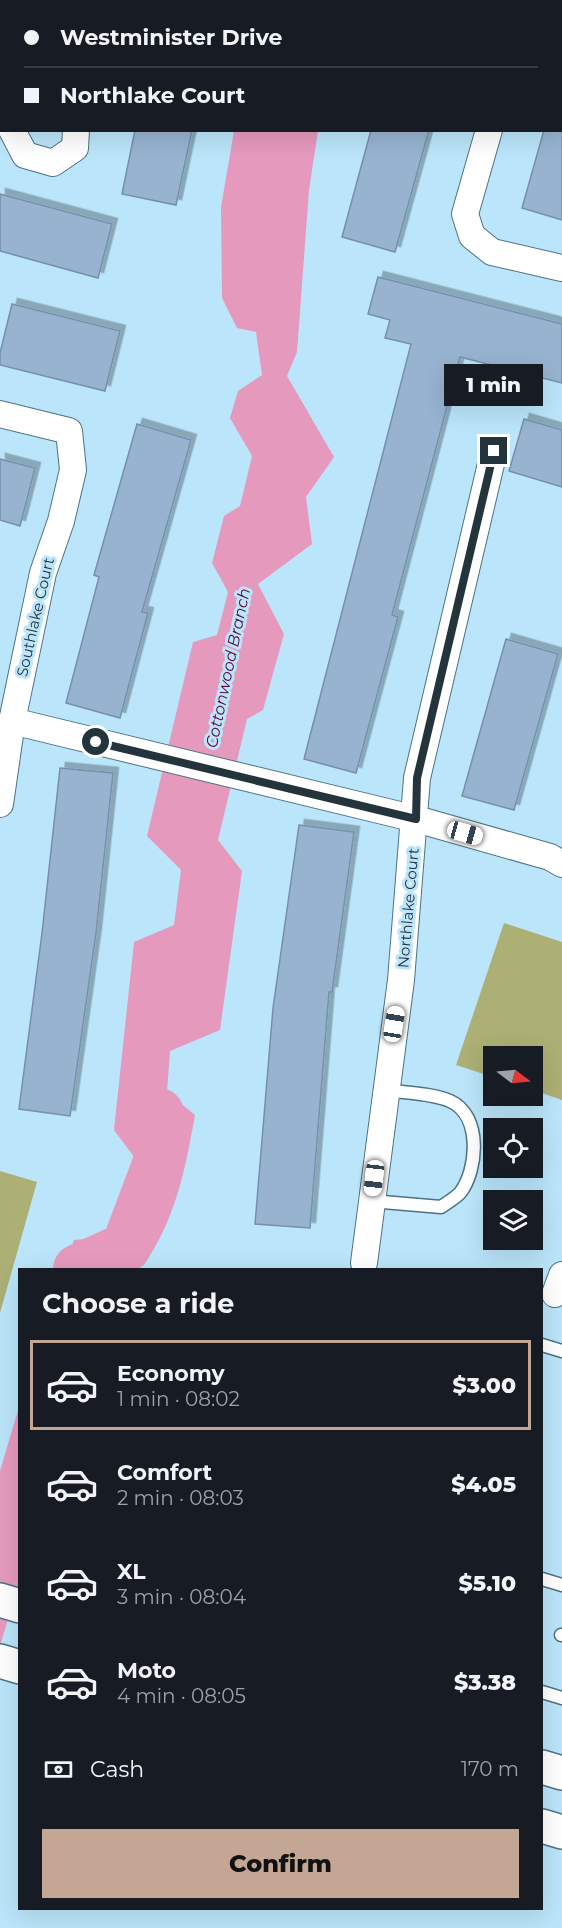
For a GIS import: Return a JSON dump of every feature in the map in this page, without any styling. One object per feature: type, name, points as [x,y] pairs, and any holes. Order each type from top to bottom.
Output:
[{"type":"main road","points":[[0,1600],[18,1605]]},
{"type":"main road","points":[[0,1661],[18,1666]]},
{"type":"main road","points":[[543,1767],[562,1773]]},
{"type":"main road","points":[[543,1826],[562,1832]]},
{"type":"street","points":[[13,132],[25,155],[53,163],[75,148],[76,132]]},
{"type":"street","points":[[488,132],[465,214],[472,236],[492,252],[562,268]]},
{"type":"street","name":"Southlake Court","points":[[0,414],[69,431],[73,470],[61,521],[42,573],[12,721],[0,804]]},
{"type":"street","name":"Northlake Court","points":[[364,1263],[401,980],[416,819],[417,778],[494,451]]},
{"type":"street","points":[[12,721],[558,854]]},
{"type":"lane","points":[[371,1201],[441,1208],[460,1193],[471,1170],[476,1141],[469,1120],[452,1101],[385,1090]]},
{"type":"lane","points":[[543,1345],[562,1351]]},
{"type":"lane","points":[[543,1579],[562,1585]]},
{"type":"lane","points":[[543,1692],[562,1698]]},
{"type":"green space","points":[[504,923],[562,942],[562,1100],[543,1093],[543,1046],[483,1046],[483,1074],[456,1065]]},
{"type":"green space","points":[[0,1171],[37,1182],[0,1313]]},
{"type":"water","points":[[234,132],[318,132],[309,190],[297,352],[287,376],[334,457],[306,497],[312,544],[258,584],[284,634],[263,710],[247,719],[218,840],[242,871],[220,1030],[170,1051],[167,1092],[195,1115],[178,1194],[164,1230],[143,1266],[115,1258],[98,1268],[64,1268],[74,1240],[119,1236],[154,1224],[155,1185],[114,1130],[134,942],[174,925],[181,870],[147,836],[193,642],[217,635],[228,592],[212,563],[224,516],[240,506],[252,456],[230,418],[238,391],[262,375],[256,332],[237,328],[222,298],[221,207]]},
{"type":"water","points":[[18,1410],[18,1586],[0,1646],[0,1471]]},
{"type":"building","points":[[135,132],[192,132],[176,205],[122,194]]},
{"type":"building","points":[[370,132],[428,132],[395,252],[342,237]]},
{"type":"building","points":[[543,132],[562,132],[562,220],[522,208]]},
{"type":"building","points":[[0,194],[112,224],[98,278],[0,251]]},
{"type":"building","points":[[378,277],[562,324],[562,383],[460,357],[392,615],[398,617],[356,773],[304,759],[411,344],[385,338],[390,320],[368,314]]},
{"type":"building","points":[[12,304],[120,331],[105,391],[0,365],[0,353]]},
{"type":"building","points":[[524,419],[562,430],[562,487],[509,471]]},
{"type":"building","points":[[137,424],[191,440],[142,612],[148,613],[120,718],[66,703],[99,577],[94,575]]},
{"type":"building","points":[[0,459],[35,468],[20,526],[0,520]]},
{"type":"building","points":[[506,639],[558,654],[514,810],[462,796]]},
{"type":"building","points":[[60,768],[113,773],[96,933],[70,1116],[19,1109],[42,933]]},
{"type":"building","points":[[299,825],[354,832],[332,992],[329,992],[310,1228],[255,1224],[273,1008]]},
{"type":"waterway","name":"Cottonwood Branch","points":[[80,1268],[126,1247],[161,1154],[159,1113]]},
{"type":"route","points":[[96,742],[416,819],[417,778],[494,451]]}]
